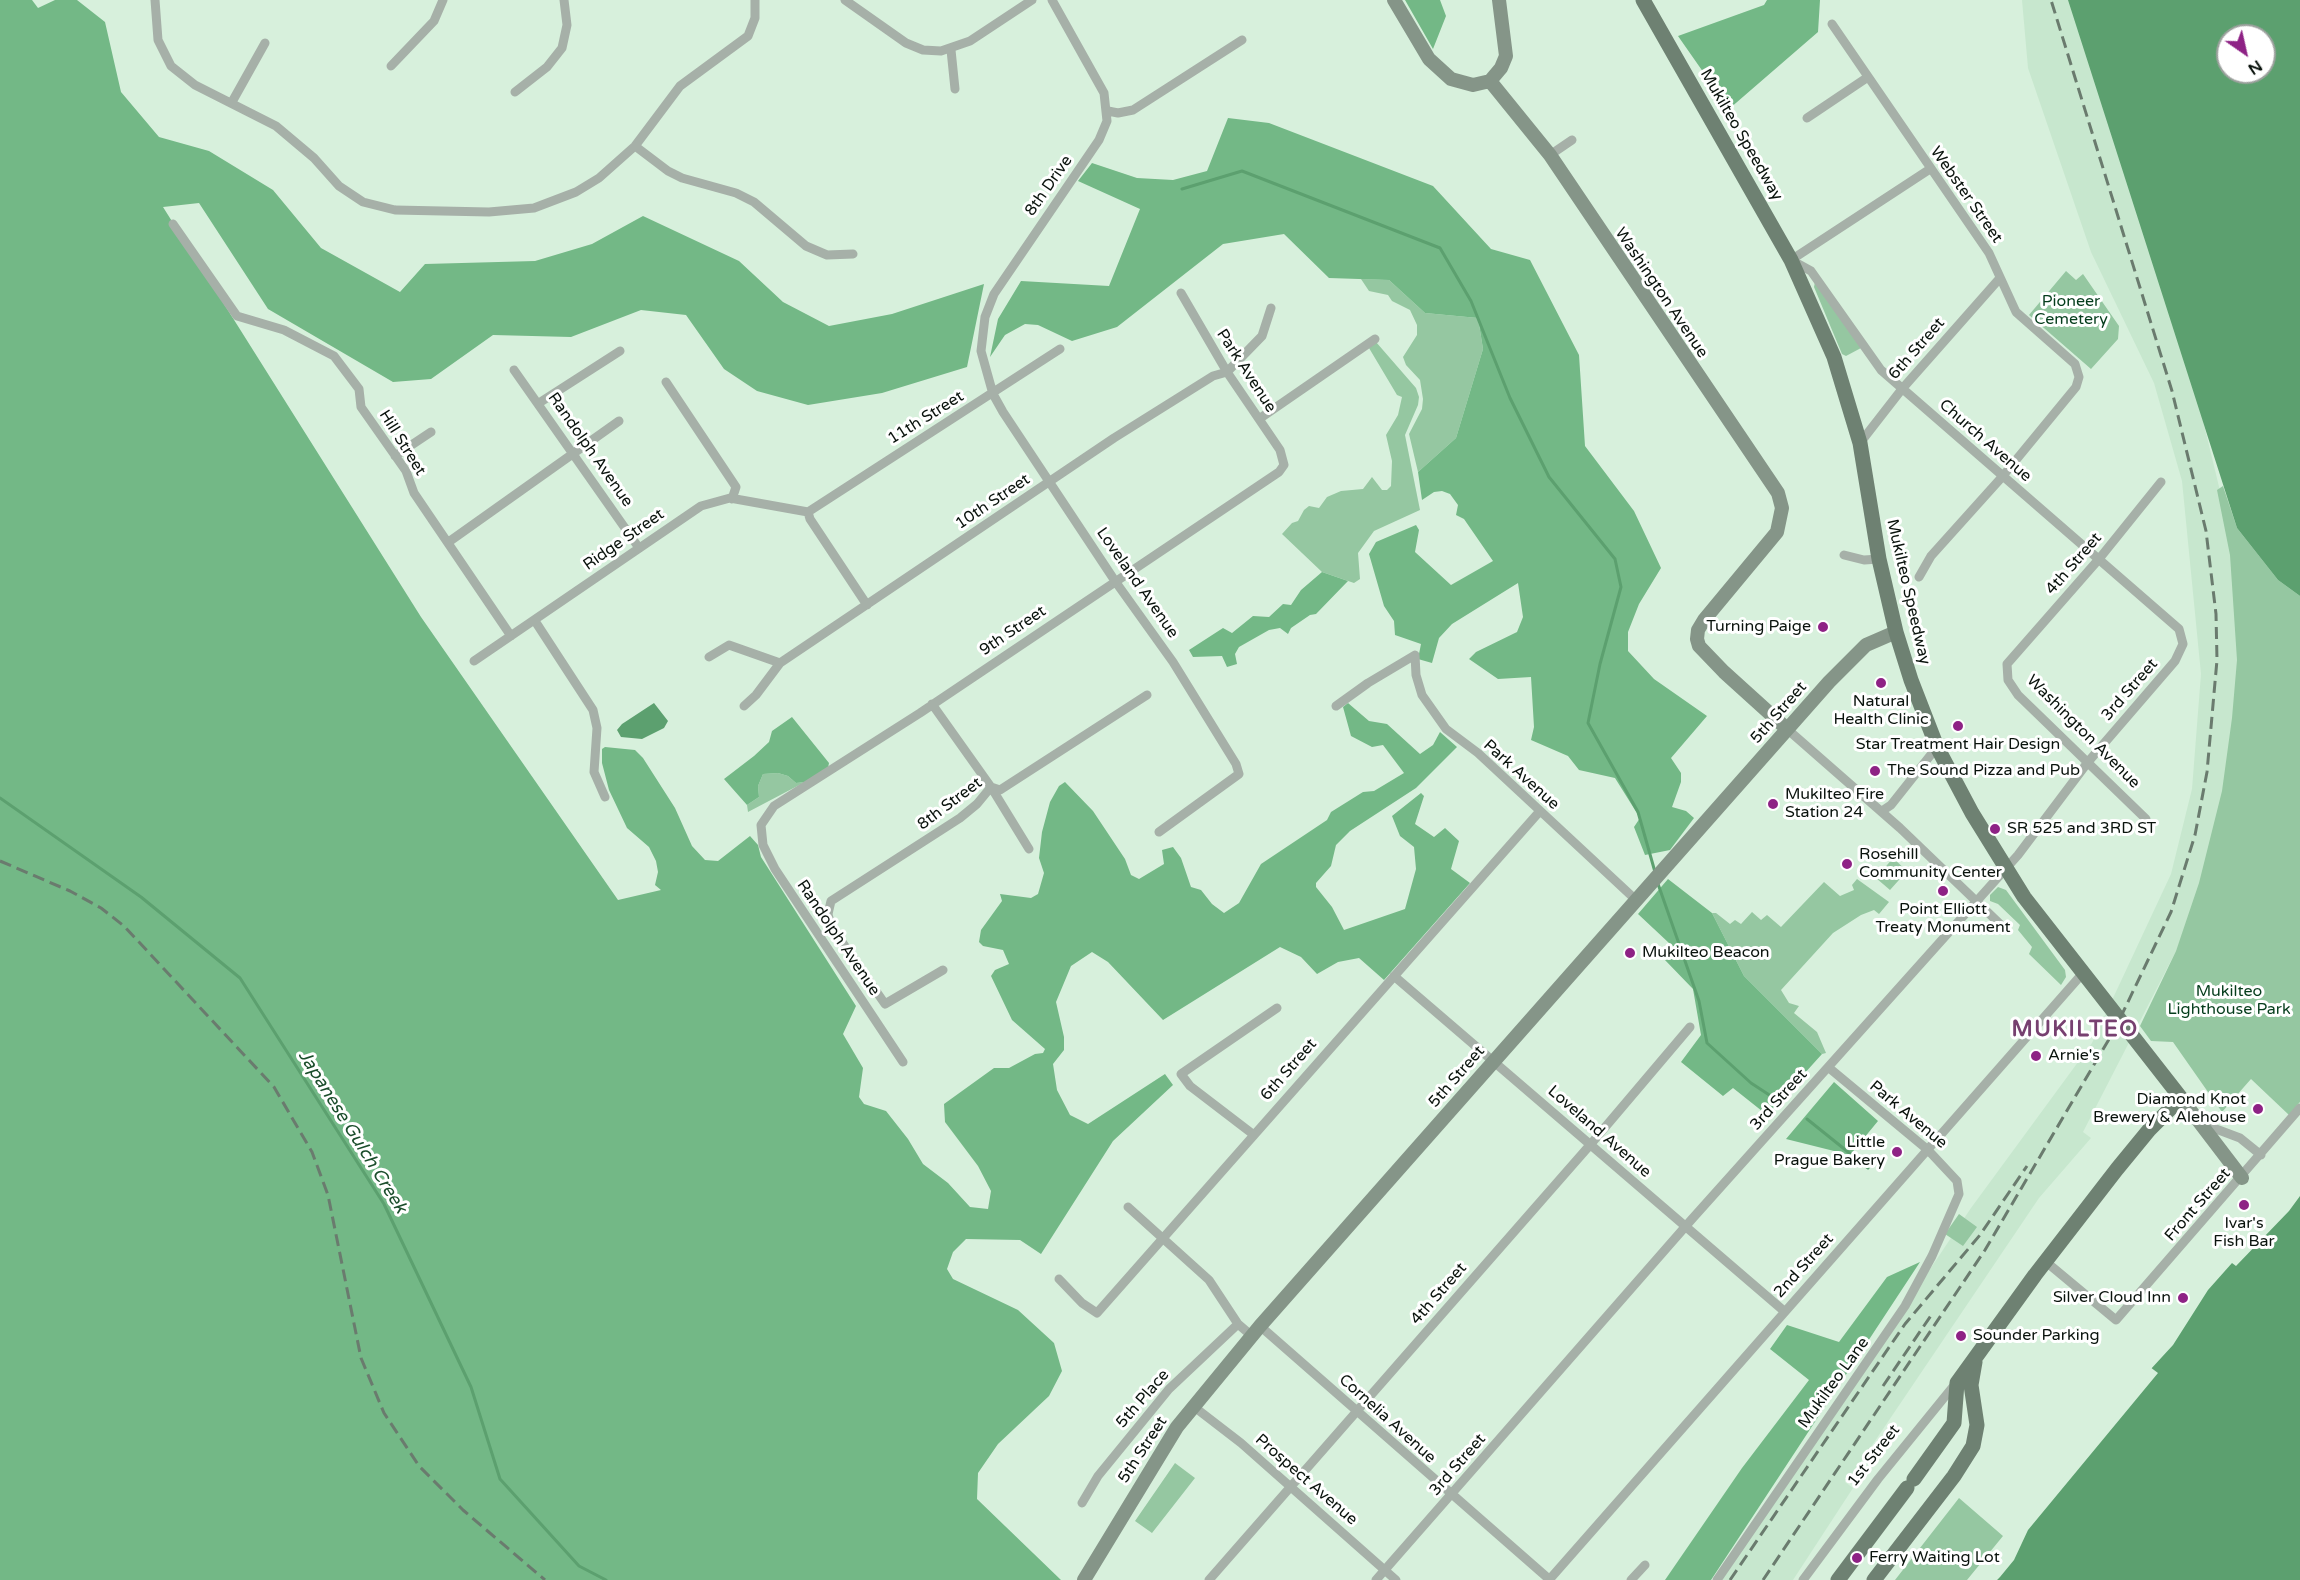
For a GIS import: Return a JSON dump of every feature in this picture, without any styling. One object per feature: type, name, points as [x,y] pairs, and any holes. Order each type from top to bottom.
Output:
[{"type":"main road","points":[[1394,0],[1423,50],[1451,79],[1466,84],[1490,81],[1501,68],[1506,56],[1499,0]]},
{"type":"main road","name":"Mukilteo Speedway","points":[[1643,0],[1791,260],[1834,357],[1860,443],[1879,559],[1896,632],[1911,680],[1937,747],[2006,868],[2043,923],[2242,1178]]},
{"type":"main road","name":"Washington Avenue","points":[[1490,81],[1550,155],[1778,493],[1782,508],[1777,532],[1698,630],[1699,646],[1787,729]]},
{"type":"main road","name":"5th Street","points":[[1084,1580],[1127,1506],[1193,1406],[1256,1331],[1856,653],[1866,645],[1896,632]]},
{"type":"main road","name":"1st Street","points":[[1957,1383],[2045,1261],[2149,1130],[2181,1098]]},
{"type":"main road","points":[[1874,1580],[1954,1476],[1973,1446],[1977,1425],[1971,1377],[1976,1356]]},
{"type":"main road","points":[[1838,1580],[1954,1424],[1957,1383]]},
{"type":"street","points":[[155,0],[158,40],[171,66],[195,85],[232,102],[285,133],[314,158],[339,186],[363,202],[395,210],[489,212],[534,208],[586,187],[635,147],[680,86],[748,36],[755,18],[756,0]]},
{"type":"street","points":[[391,66],[434,21],[443,0]]},
{"type":"street","points":[[515,92],[547,67],[562,48],[567,25],[564,0]]},
{"type":"street","points":[[845,0],[906,43],[923,50],[951,50],[970,41],[1032,0]]},
{"type":"street","points":[[1052,0],[1104,93],[1108,111],[1118,113],[1133,110],[1242,40]]},
{"type":"street","name":"Webster Street","points":[[1832,24],[1989,253],[2016,312],[2075,364],[2079,377],[2076,387],[2002,477]]},
{"type":"street","points":[[232,102],[265,43]]},
{"type":"street","points":[[951,50],[956,89]]},
{"type":"street","points":[[1807,118],[1868,77]]},
{"type":"street","name":"8th Drive","points":[[993,393],[981,351],[988,307],[1011,267],[1099,140],[1106,126],[1108,111]]},
{"type":"street","points":[[1550,155],[1572,140]]},
{"type":"street","points":[[635,147],[682,178],[742,195],[806,246],[827,255],[853,255]]},
{"type":"street","points":[[1791,260],[1930,169]]},
{"type":"street","name":"Hill Street","points":[[172,224],[237,316],[284,330],[334,356],[359,389],[361,407],[406,471],[414,493],[450,541],[511,636]]},
{"type":"street","name":"Church Avenue","points":[[1791,260],[1811,271],[1881,370],[1902,390],[2179,629]]},
{"type":"street","name":"6th Street","points":[[1860,443],[1902,390],[2000,278]]},
{"type":"street","name":"Park Avenue","points":[[1181,293],[1227,372],[1280,450],[1284,465]]},
{"type":"street","points":[[1227,372],[1262,336],[1271,308]]},
{"type":"street","points":[[1259,419],[1375,339]]},
{"type":"street","name":"11th Street","points":[[808,512],[1060,349]]},
{"type":"street","points":[[539,404],[620,351]]},
{"type":"street","name":"Randolph Avenue","points":[[514,370],[574,452],[639,548]]},
{"type":"street","name":"10th Street","points":[[744,706],[780,663],[1050,481],[1213,376],[1227,372]]},
{"type":"street","points":[[666,382],[736,487],[732,499]]},
{"type":"street","name":"Loveland Avenue","points":[[993,393],[1115,581],[1173,662],[1236,764],[1239,774],[1159,832]]},
{"type":"street","points":[[450,541],[558,467],[574,452],[619,421]]},
{"type":"street","points":[[395,456],[431,432]]},
{"type":"street","name":"9th Street","points":[[761,825],[774,806],[1272,479],[1284,465]]},
{"type":"street","points":[[1919,577],[1931,556],[2002,477]]},
{"type":"street","name":"4th Street","points":[[2007,664],[2099,559],[2161,482]]},
{"type":"street","name":"Ridge Street","points":[[474,661],[701,506],[714,501],[732,499],[808,512]]},
{"type":"street","points":[[808,512],[810,519],[867,605]]},
{"type":"street","points":[[1844,555],[1864,560],[1879,559]]},
{"type":"street","points":[[535,621],[593,710],[597,728],[594,771],[605,797]]},
{"type":"street","name":"3rd Street","points":[[1376,1580],[2006,868],[2088,762],[2175,662],[2183,644],[2179,629]]},
{"type":"street","points":[[709,657],[729,645],[780,663]]},
{"type":"street","name":"Park Avenue","points":[[1336,706],[1368,683],[1415,655],[1419,685],[1435,715],[1446,729],[1478,753],[1636,900]]},
{"type":"street","name":"Washington Avenue","points":[[2007,664],[2008,680],[2018,695],[2146,819]]},
{"type":"street","name":"8th Street","points":[[831,901],[960,818],[977,804],[990,787],[1000,790],[1147,695]]},
{"type":"street","points":[[932,704],[990,787],[1029,849]]},
{"type":"street","points":[[1787,729],[1882,812],[2001,925]]},
{"type":"street","points":[[1882,812],[1891,805],[1937,747]]},
{"type":"street","name":"6th Street","points":[[1059,1279],[1082,1303],[1097,1313],[1540,811]]},
{"type":"street","name":"Randolph Avenue","points":[[761,825],[763,845],[775,870],[903,1062]]},
{"type":"street","name":"Randolph Avenue","points":[[831,901],[828,914],[831,926],[885,1004],[943,970]]},
{"type":"street","name":"2nd Street","points":[[1549,1580],[2083,973]]},
{"type":"street","name":"Loveland Avenue","points":[[1394,976],[1784,1311]]},
{"type":"street","points":[[1254,1135],[1190,1086],[1181,1074],[1277,1008]]},
{"type":"street","name":"4th Street","points":[[1209,1580],[1590,1145],[1690,1027]]},
{"type":"street","name":"Park Avenue","points":[[1828,1067],[1928,1150],[1957,1181],[1959,1194]]},
{"type":"street","name":"Front Street","points":[[2045,1261],[2116,1320],[2242,1178],[2300,1108]]},
{"type":"street","points":[[2200,1123],[2240,1138],[2261,1155]]},
{"type":"street","name":"Mukilteo Lane","points":[[1717,1580],[1905,1306],[1932,1256],[1959,1194]]},
{"type":"street","points":[[1128,1207],[1163,1239]]},
{"type":"street","name":"Cornelia Avenue","points":[[1163,1239],[1209,1280],[1238,1324],[1256,1331],[1356,1411],[1549,1580]]},
{"type":"street","name":"5th Place","points":[[1082,1503],[1098,1476],[1169,1389],[1238,1324]]},
{"type":"street","name":"1st Street","points":[[1803,1580],[1878,1479],[1957,1383]]},
{"type":"street","name":"Prospect Avenue","points":[[1193,1406],[1396,1580]]},
{"type":"street","points":[[1631,1580],[1645,1565]]},
{"type":"shaded area","points":[[0,0],[32,0],[38,8],[55,0],[77,0],[105,22],[121,92],[159,137],[209,151],[273,190],[321,248],[400,292],[425,264],[535,261],[592,244],[643,216],[739,261],[783,302],[829,326],[892,314],[984,284],[967,367],[882,393],[808,405],[757,391],[724,369],[686,315],[641,310],[571,337],[493,335],[431,379],[393,382],[268,309],[199,203],[163,207],[421,617],[618,900],[661,890],[655,885],[658,872],[656,861],[649,847],[627,828],[609,790],[602,763],[602,749],[605,747],[635,750],[643,758],[675,808],[692,846],[705,860],[718,861],[750,836],[758,845],[761,857],[856,1006],[843,1034],[863,1068],[859,1097],[864,1104],[886,1111],[908,1139],[923,1164],[948,1183],[970,1207],[988,1209],[991,1191],[978,1166],[945,1122],[944,1104],[994,1068],[1009,1068],[1035,1054],[1043,1053],[1045,1049],[1012,1020],[991,976],[995,970],[1009,964],[1003,950],[983,946],[979,942],[981,930],[1002,901],[1000,894],[1031,898],[1038,894],[1044,873],[1039,858],[1042,832],[1050,802],[1059,786],[1065,782],[1093,811],[1125,859],[1131,875],[1139,879],[1164,864],[1162,850],[1173,847],[1181,858],[1191,887],[1201,890],[1212,904],[1224,913],[1239,903],[1261,864],[1327,820],[1331,812],[1363,792],[1374,791],[1404,773],[1383,745],[1372,747],[1351,736],[1343,707],[1348,703],[1369,721],[1387,724],[1420,754],[1433,745],[1440,732],[1457,747],[1416,788],[1350,831],[1336,845],[1331,866],[1316,883],[1316,887],[1332,907],[1344,930],[1405,909],[1416,869],[1414,847],[1400,836],[1392,816],[1421,793],[1424,796],[1415,824],[1434,837],[1445,828],[1459,841],[1451,869],[1470,883],[1384,980],[1359,958],[1338,962],[1317,974],[1301,957],[1280,947],[1163,1020],[1108,962],[1092,952],[1071,966],[1056,1002],[1064,1037],[1064,1050],[1053,1064],[1057,1090],[1070,1115],[1088,1124],[1165,1074],[1173,1085],[1113,1141],[1041,1254],[1020,1240],[966,1239],[953,1252],[947,1269],[953,1279],[1018,1310],[1054,1343],[1062,1371],[1049,1396],[998,1444],[978,1473],[977,1499],[1061,1580],[0,1580]]},
{"type":"shaded area","points":[[1405,0],[1440,0],[1446,16],[1433,49]]},
{"type":"shaded area","points":[[1767,0],[1820,0],[1818,32],[1729,109],[1678,36],[1764,5]]},
{"type":"shaded area","points":[[2022,0],[2072,0],[2198,400],[2229,528],[2241,642],[2228,771],[2203,882],[2176,951],[2083,1132],[2091,1138],[2039,1198],[1850,1478],[1848,1477],[1845,1482],[1853,1488],[1793,1580],[1722,1580],[1971,1208],[2092,1043],[2171,874],[2192,789],[2201,674],[2182,481],[2154,383],[2091,252],[2028,68]]},
{"type":"shaded area","points":[[2068,0],[2300,0],[2300,596],[2278,580],[2237,528]]},
{"type":"shaded area","points":[[1228,118],[1269,123],[1433,186],[1491,249],[1530,260],[1579,355],[1585,446],[1634,511],[1661,568],[1639,604],[1628,632],[1628,651],[1654,679],[1707,716],[1671,758],[1681,773],[1681,782],[1672,807],[1686,811],[1694,818],[1670,850],[1645,855],[1634,827],[1640,818],[1615,778],[1579,770],[1568,756],[1531,740],[1534,727],[1531,677],[1498,679],[1469,659],[1476,652],[1517,632],[1523,617],[1518,583],[1452,624],[1439,638],[1432,663],[1418,659],[1421,644],[1395,635],[1394,621],[1384,606],[1369,554],[1376,542],[1416,525],[1419,530],[1415,552],[1451,585],[1493,561],[1464,519],[1456,515],[1458,505],[1450,494],[1442,491],[1434,492],[1422,500],[1418,472],[1456,438],[1483,349],[1478,318],[1425,313],[1389,280],[1329,278],[1284,234],[1223,244],[1117,327],[1072,341],[1038,325],[1025,324],[1005,335],[990,357],[998,319],[1021,281],[1109,286],[1140,209],[1078,181],[1092,163],[1137,178],[1173,180],[1207,171]]},
{"type":"shaded area","points":[[1322,572],[1348,581],[1316,614],[1310,615],[1291,628],[1288,634],[1280,628],[1269,630],[1239,647],[1235,654],[1237,664],[1227,667],[1222,656],[1193,657],[1189,650],[1223,628],[1232,633],[1253,616],[1269,617],[1283,604],[1291,605],[1301,590]]},
{"type":"shaded area","points":[[654,703],[668,721],[664,728],[642,739],[621,737],[617,730],[622,724]]},
{"type":"shaded area","points":[[792,717],[829,763],[828,768],[805,782],[796,783],[788,776],[778,773],[763,774],[758,786],[759,797],[747,805],[724,779],[754,756],[769,742],[772,731]]},
{"type":"shaded area","points":[[1668,879],[1712,913],[1744,976],[1822,1054],[1767,1115],[1733,1088],[1723,1096],[1681,1062],[1701,1035],[1693,989],[1664,959],[1669,943],[1638,914]]},
{"type":"shaded area","points":[[1834,1082],[1878,1121],[1850,1155],[1786,1139]]},
{"type":"shaded area","points":[[2300,1196],[2300,1580],[1974,1580],[2124,1411],[2150,1370],[2173,1345],[2208,1290],[2232,1263],[2236,1266],[2289,1211]]},
{"type":"shaded area","points":[[1920,1262],[1711,1580],[1665,1580],[1742,1468],[1809,1380],[1770,1349],[1787,1325],[1839,1342],[1887,1277]]},
{"type":"green space","name":"Pioneer Cemetery","points":[[2066,271],[2076,280],[2083,274],[2119,326],[2118,339],[2091,369],[2029,315]]},
{"type":"green space","points":[[1361,279],[1389,280],[1425,313],[1478,318],[1483,349],[1456,438],[1418,472],[1409,434],[1422,409],[1423,399],[1420,380],[1406,365],[1403,357],[1417,335],[1417,325],[1410,310],[1392,301],[1388,295],[1369,291]]},
{"type":"green space","points":[[1815,282],[1861,348],[1846,356],[1842,354],[1814,287]]},
{"type":"green space","points":[[1376,342],[1416,388],[1419,397],[1418,405],[1405,435],[1420,510],[1374,531],[1358,553],[1360,579],[1354,583],[1322,572],[1282,534],[1292,523],[1298,521],[1309,506],[1319,508],[1327,497],[1341,491],[1363,489],[1372,477],[1382,490],[1387,490],[1391,486],[1392,461],[1386,435],[1398,415],[1402,397],[1397,395],[1369,348]]},
{"type":"green space","name":"Mukilteo Lighthouse Park","points":[[2223,486],[2237,528],[2278,580],[2300,596],[2300,1102],[2289,1115],[2251,1079],[2222,1112],[2173,1042],[2151,1041],[2140,1026],[2176,951],[2199,883],[2222,791],[2237,660],[2230,555],[2217,490]]},
{"type":"green space","points":[[778,773],[788,776],[796,783],[805,782],[748,812],[747,805],[759,797],[758,786],[763,774]]},
{"type":"green space","points":[[1893,858],[1907,871],[1890,890],[1876,878]]},
{"type":"green space","points":[[1857,879],[1889,902],[1879,914],[1874,910],[1861,915],[1833,933],[1781,990],[1789,1003],[1799,1006],[1794,1013],[1817,1032],[1826,1053],[1822,1054],[1744,976],[1712,913],[1716,913],[1730,924],[1735,920],[1741,924],[1752,912],[1761,920],[1767,915],[1781,927],[1824,882],[1840,896],[1854,890],[1852,885]]},
{"type":"green space","points":[[1998,887],[2006,890],[2065,970],[2066,977],[2061,985],[2029,954],[2032,947],[2018,930],[2020,925],[1998,904],[1990,901],[1990,895]]},
{"type":"green space","points":[[1959,1214],[1977,1227],[1963,1246],[1945,1234]]},
{"type":"green space","points":[[1175,1463],[1195,1478],[1152,1533],[1135,1521]]},
{"type":"green space","points":[[1959,1498],[2003,1536],[1967,1580],[1895,1580]]},
{"type":"pier","points":[[2150,1367],[2158,1373],[2028,1530],[2014,1560],[2000,1577],[1997,1580],[1971,1580],[2122,1410]]},
{"type":"waterway","points":[[1182,189],[1242,171],[1440,248],[1471,301],[1510,398],[1549,477],[1615,559],[1621,587],[1600,664],[1588,723],[1638,812],[1655,872]]},
{"type":"waterway","name":"Japanese Gulch Creek","points":[[0,798],[141,897],[240,978],[384,1204],[471,1387],[500,1479],[579,1566],[606,1580]]},
{"type":"waterway","points":[[1657,881],[1699,1001],[1707,1043],[1751,1083],[1777,1100]]},
{"type":"waterway","points":[[1807,1119],[1868,1168]]},
{"type":"railway","points":[[1763,1580],[1985,1250],[2115,1029],[2171,912],[2195,835],[2207,772],[2217,660],[2216,614],[2206,531],[2172,391],[2051,0]]},
{"type":"railway","points":[[0,861],[70,891],[101,908],[124,926],[274,1087],[312,1152],[328,1195],[361,1358],[384,1413],[419,1466],[463,1510],[545,1580]]},
{"type":"railway","points":[[1730,1580],[1905,1324],[1980,1235],[2027,1166]]},
{"type":"railway","points":[[1883,1386],[1932,1314]]},
{"type":"place","name":"Turning Paige","points":[[1823,627]]},
{"type":"place","name":"Natural Health Clinic","points":[[1881,683]]},
{"type":"place","name":"Star Treatment Hair Design","points":[[1958,726]]},
{"type":"place","name":"The Sound Pizza and Pub","points":[[1875,771]]},
{"type":"place","name":"Mukilteo Fire Station 24","points":[[1773,804]]},
{"type":"place","name":"SR 525 and 3RD ST","points":[[1995,829]]},
{"type":"place","name":"Rosehill Community Center","points":[[1847,864]]},
{"type":"place","name":"Point Elliott Treaty Monument","points":[[1943,891]]},
{"type":"place","name":"Mukilteo Beacon","points":[[1630,953]]},
{"type":"place","name":"Arnie's","points":[[2036,1056]]},
{"type":"place","name":"Diamond Knot Brewery & Alehouse","points":[[2258,1109]]},
{"type":"place","name":"Little Prague Bakery","points":[[1897,1152]]},
{"type":"place","name":"Ivar's Fish Bar","points":[[2244,1205]]},
{"type":"place","name":"Silver Cloud Inn","points":[[2183,1298]]},
{"type":"place","name":"Sounder Parking","points":[[1961,1336]]},
{"type":"place","name":"Ferry Waiting Lot","points":[[1857,1558]]},
{"type":"district","name":"MUKILTEO","points":[[2075,1030]]}]
